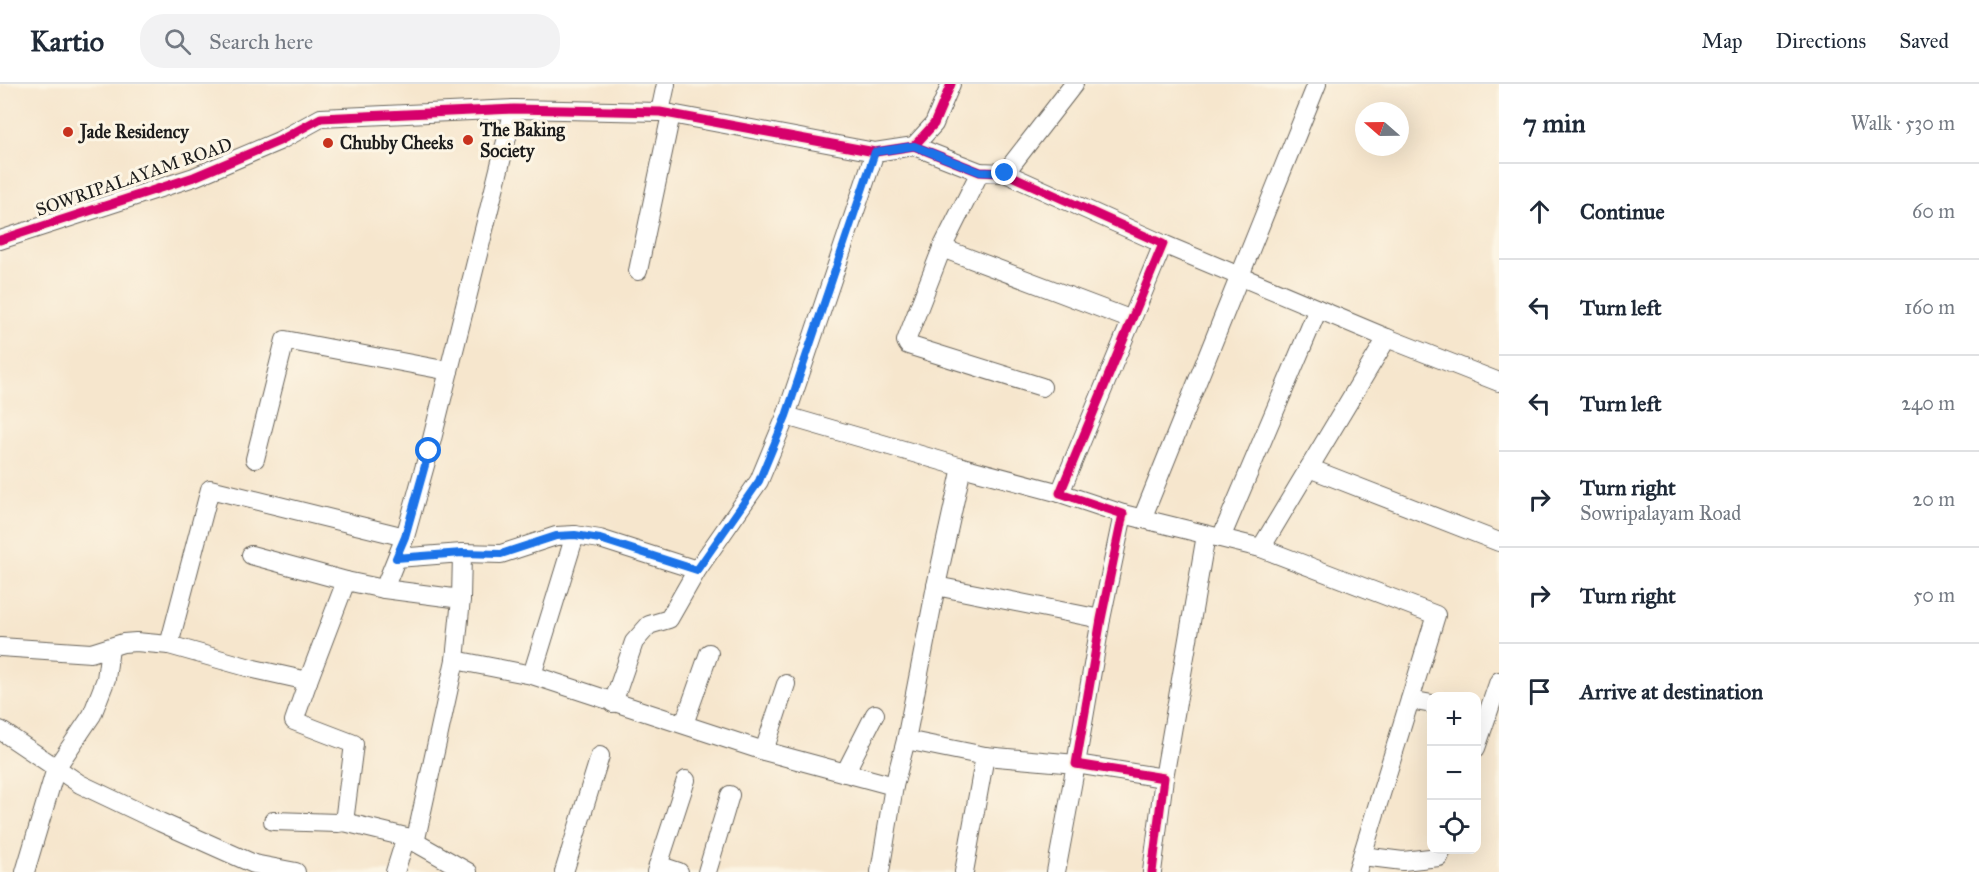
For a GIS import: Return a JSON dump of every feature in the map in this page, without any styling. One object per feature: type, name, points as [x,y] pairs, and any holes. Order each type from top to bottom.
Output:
[{"type":"street","points":[[638,271],[666,113],[666,84]]},
{"type":"street","points":[[951,84],[934,124],[914,146],[980,172],[1005,173],[1239,276],[1499,382]]},
{"type":"street","points":[[1005,173],[1074,84]]},
{"type":"street","points":[[1142,519],[1317,84]]},
{"type":"street","points":[[384,589],[405,537],[514,109]]},
{"type":"street","name":"SOWRIPALAYAM ROAD","points":[[0,240],[194,177],[279,141],[321,118],[514,109],[666,113],[875,152],[914,146]]},
{"type":"street","points":[[613,703],[634,642],[649,624],[669,619],[697,570],[759,481],[786,416],[875,152]]},
{"type":"street","points":[[980,172],[942,248],[906,341],[908,345],[1042,387]]},
{"type":"street","points":[[1060,493],[1163,243]]},
{"type":"street","points":[[942,248],[1132,320]]},
{"type":"street","points":[[1152,872],[1164,778],[1214,536],[1318,309]]},
{"type":"street","points":[[1261,548],[1387,338]]},
{"type":"street","points":[[255,459],[285,339],[449,371]]},
{"type":"street","points":[[786,416],[1060,493],[1123,514],[1261,548],[1436,615],[1359,864],[1439,857],[1440,854]]},
{"type":"street","points":[[880,872],[894,786],[906,740],[962,467]]},
{"type":"street","points":[[1309,468],[1499,542]]},
{"type":"street","points":[[170,645],[210,489],[405,537]]},
{"type":"street","points":[[1056,872],[1101,619],[1123,514]]},
{"type":"street","points":[[396,558],[462,553],[501,554],[556,536],[575,535],[600,539],[697,570]]},
{"type":"street","points":[[532,675],[575,535]]},
{"type":"street","points":[[395,872],[410,840],[455,660],[461,599],[462,553]]},
{"type":"street","points":[[251,555],[384,589],[461,599]]},
{"type":"street","points":[[344,822],[354,744],[294,721],[346,581]]},
{"type":"street","points":[[936,586],[1101,619]]},
{"type":"street","points":[[0,647],[91,653],[123,643],[170,645],[254,669],[308,681]]},
{"type":"street","points":[[25,872],[56,768],[92,715],[106,679],[110,648]]},
{"type":"street","points":[[684,724],[709,652]]},
{"type":"street","points":[[455,660],[532,675],[764,751],[894,786]]},
{"type":"street","points":[[1477,746],[1499,681]]},
{"type":"street","points":[[764,751],[786,684]]},
{"type":"street","points":[[1410,700],[1427,703]]},
{"type":"street","points":[[845,773],[875,714]]},
{"type":"street","points":[[0,730],[80,784],[254,864],[296,872]]},
{"type":"street","points":[[906,740],[985,756],[1076,764],[1164,778]]},
{"type":"street","points":[[564,872],[600,756]]},
{"type":"street","points":[[964,872],[985,756]]},
{"type":"street","points":[[679,872],[657,869],[686,780]]},
{"type":"street","points":[[707,872],[730,795]]},
{"type":"street","points":[[273,821],[344,822],[410,840],[468,872]]},
{"type":"cycle path","points":[[0,240],[194,177],[279,141],[321,118],[514,109],[660,112],[875,152],[914,146],[934,124],[951,84]]},
{"type":"cycle path","points":[[914,146],[980,172],[1005,173],[1163,244],[1060,493],[1123,514],[1101,619],[1076,764],[1164,778],[1152,872]]},
{"type":"place","name":"Jade Residency","points":[[68,132]]},
{"type":"place","name":"The Baking Society","points":[[468,140]]},
{"type":"place","name":"Chubby Cheeks","points":[[328,143]]},
{"type":"route","points":[[429,451],[405,537],[396,558],[462,553],[501,554],[556,536],[575,535],[600,539],[697,570],[759,481],[786,416],[875,152],[914,146],[980,172],[1005,173]]}]
